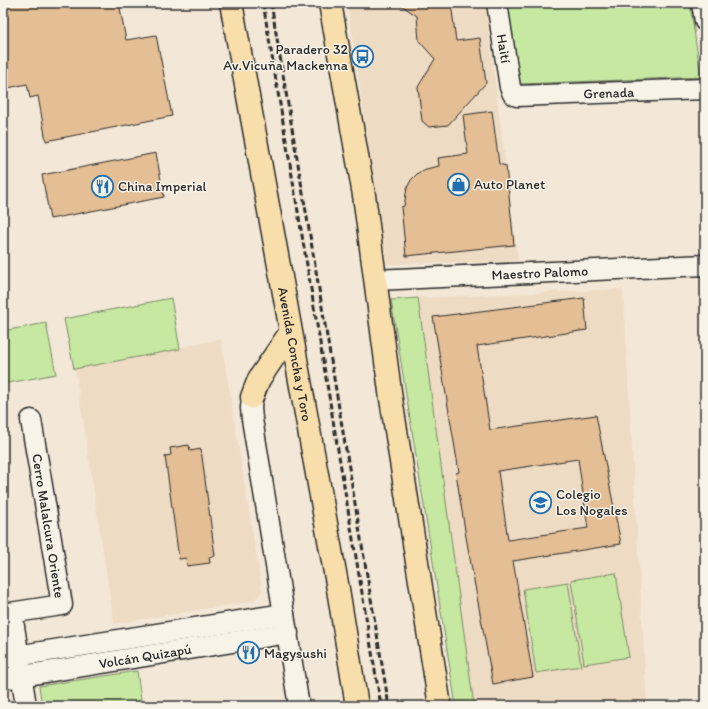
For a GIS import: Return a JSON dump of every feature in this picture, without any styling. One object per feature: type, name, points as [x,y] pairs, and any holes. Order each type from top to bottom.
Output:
[{"type":"main road","name":"Avenida Concha y Toro","points":[[230,3],[258,148],[358,706]]},
{"type":"main road","points":[[330,3],[364,195],[391,399],[440,706]]},
{"type":"main road","points":[[252,397],[260,379],[290,333]]},
{"type":"street","name":"Haití","points":[[497,3],[510,87],[513,94]]},
{"type":"street","points":[[702,3],[705,21]]},
{"type":"street","name":"Grenada","points":[[513,94],[520,96],[705,89]]},
{"type":"street","name":"Maestro Palomo","points":[[375,280],[705,265]]},
{"type":"street","points":[[252,397],[252,419],[299,706]]},
{"type":"street","name":"Cerro Malalcura Oriente","points":[[7,614],[62,605],[31,420]]},
{"type":"street","points":[[7,614],[12,677],[26,706]]},
{"type":"street","name":"Volcán Quizapú","points":[[11,657],[284,614]]},
{"type":"street","name":"Volcán Quizapú","points":[[12,677],[288,633]]},
{"type":"shaded area","points":[[347,3],[485,3],[518,261],[387,264]]},
{"type":"shaded area","name":"Colegio Los Nogales","points":[[623,289],[647,706],[474,706],[418,298]]},
{"type":"shaded area","points":[[221,339],[262,591],[254,601],[114,624],[75,368]]},
{"type":"green space","points":[[506,3],[690,3],[701,77],[520,84]]},
{"type":"green space","points":[[171,298],[180,349],[74,369],[64,319]]},
{"type":"green space","points":[[418,298],[474,706],[456,706],[391,300]]},
{"type":"green space","points":[[46,323],[56,374],[3,384],[3,331]]},
{"type":"green space","points":[[616,573],[629,657],[584,664],[571,580]]},
{"type":"green space","points":[[568,582],[581,666],[536,673],[523,589]]},
{"type":"green space","points":[[137,671],[142,706],[42,706],[39,686]]},
{"type":"building","points":[[3,3],[119,3],[126,40],[156,35],[172,116],[46,141],[38,96],[30,98],[27,84],[3,89]]},
{"type":"building","points":[[398,3],[451,3],[456,41],[480,38],[486,83],[448,125],[429,127],[422,121],[418,87],[435,59],[419,41],[417,16]]},
{"type":"building","name":"Auto Planet","points":[[492,111],[499,164],[506,166],[514,245],[406,256],[401,207],[404,206],[407,188],[411,180],[418,173],[426,169],[439,166],[438,158],[468,154],[463,115]]},
{"type":"building","name":"China Imperial","points":[[156,153],[164,197],[50,219],[42,175]]},
{"type":"building","points":[[584,298],[587,330],[477,346],[490,430],[596,415],[621,544],[513,561],[533,677],[493,684],[466,537],[456,473],[459,472],[433,317]],"holes":[[[578,459],[588,528],[508,540],[498,471]]]},
{"type":"building","points":[[189,445],[190,451],[201,449],[215,556],[209,557],[210,563],[187,566],[186,558],[179,559],[165,456],[171,455],[170,448]]},
{"type":"railway","points":[[263,3],[381,706]]},
{"type":"railway","points":[[271,3],[389,706]]},
{"type":"place","name":"Paradero 32 Av.Vicuña Mackenna","points":[[363,57]]},
{"type":"place","name":"Auto Planet","points":[[458,184]]},
{"type":"place","name":"China Imperial","points":[[103,186]]},
{"type":"place","name":"Colegio Los Nogales","points":[[541,502]]},
{"type":"place","name":"Magysushi","points":[[249,653]]}]
